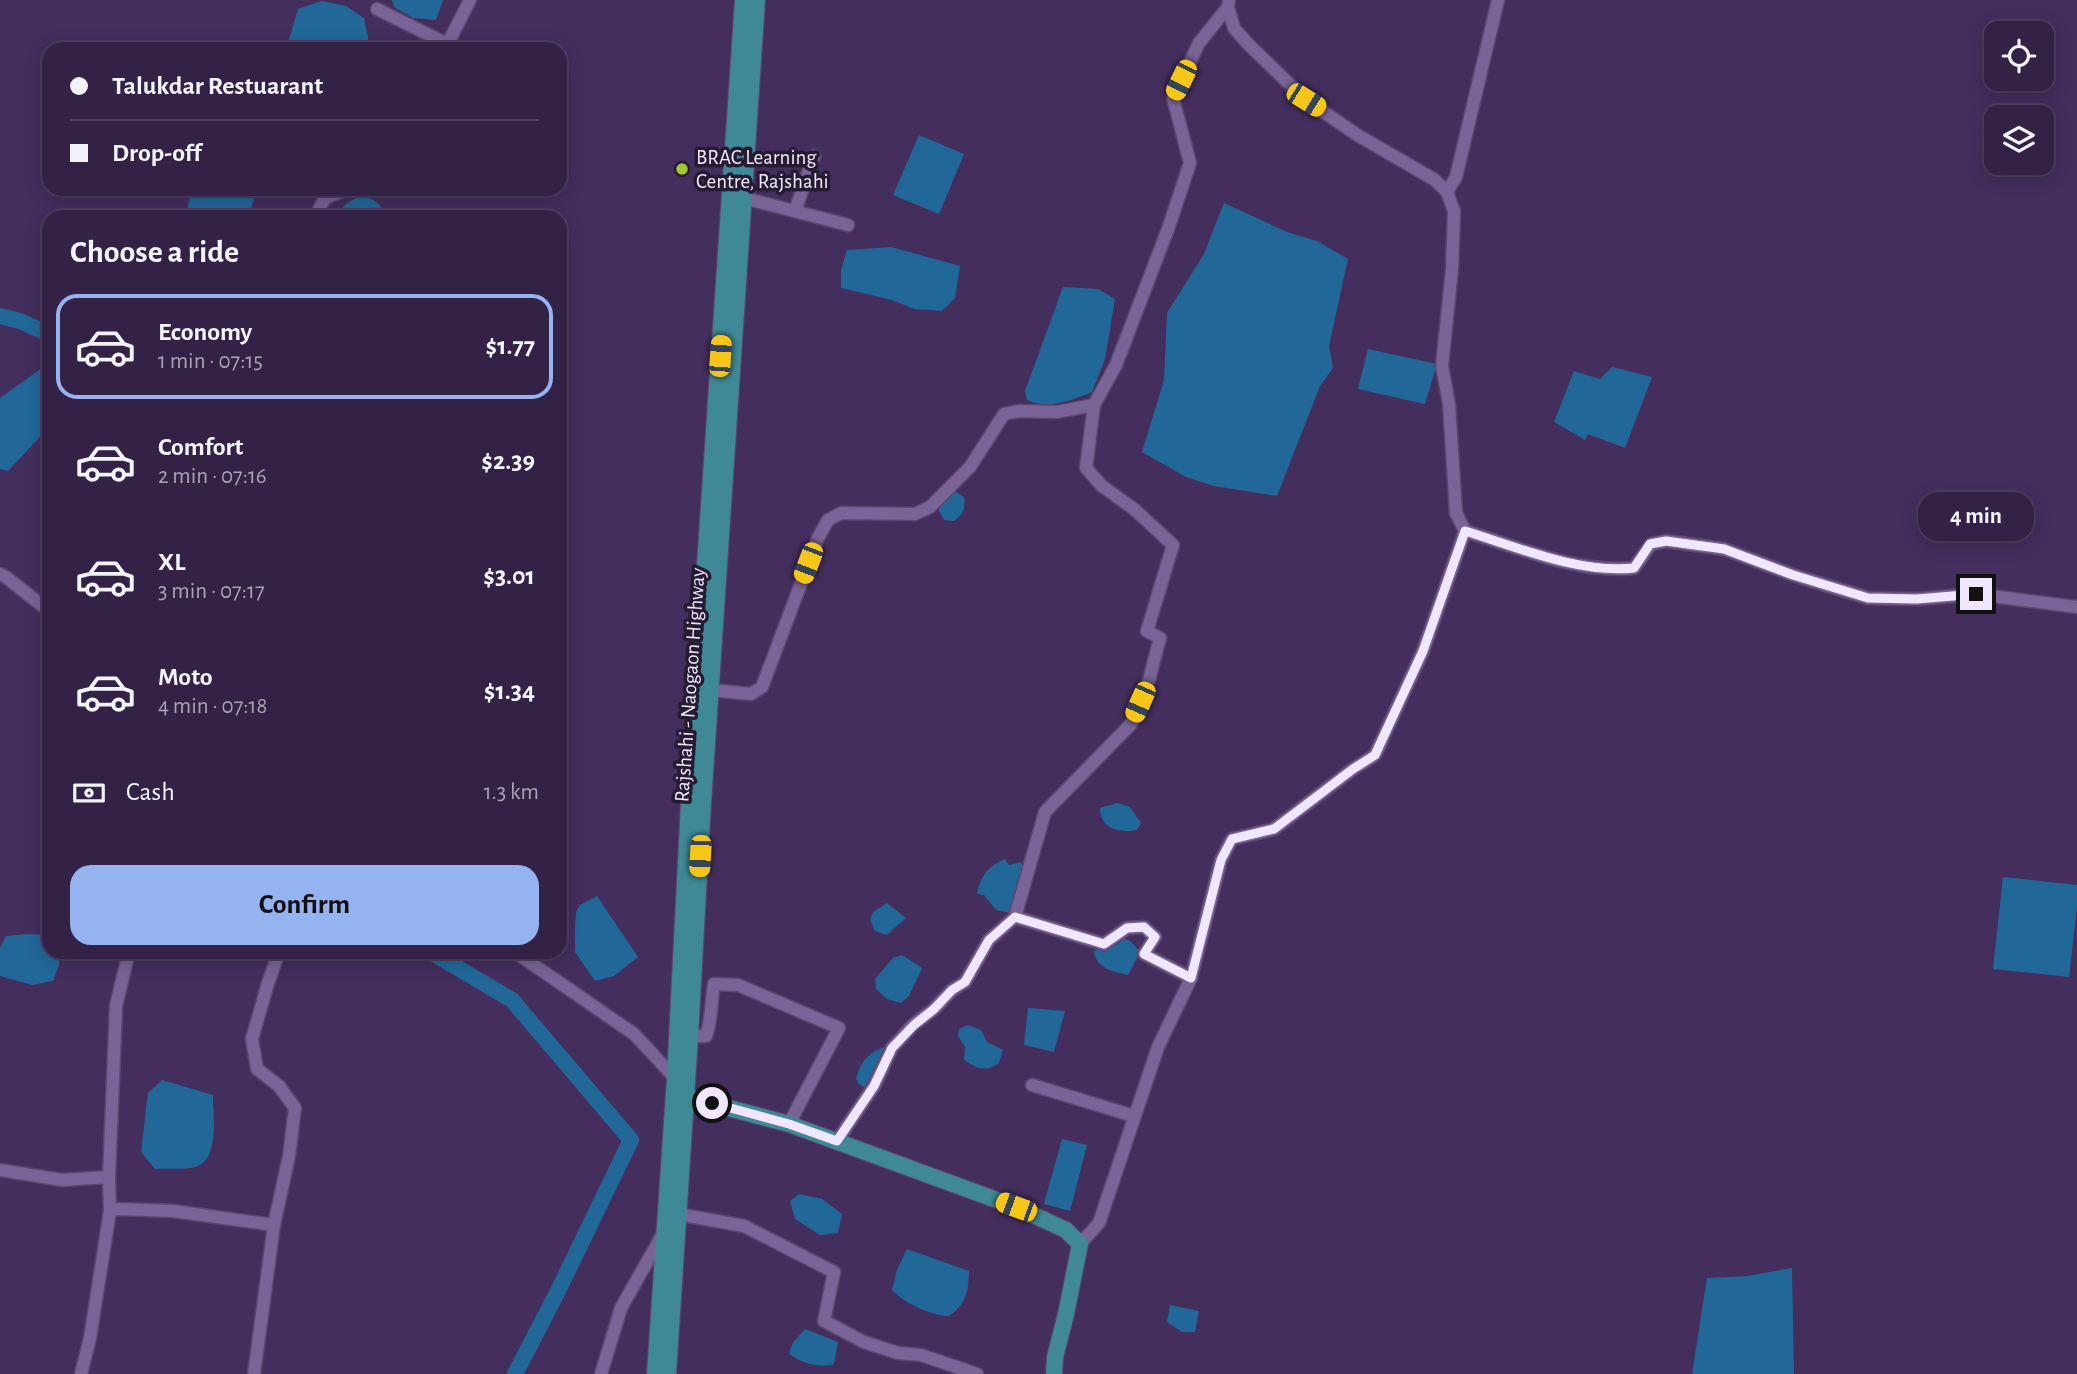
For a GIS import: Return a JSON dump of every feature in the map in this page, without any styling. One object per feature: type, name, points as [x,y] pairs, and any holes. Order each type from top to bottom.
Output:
[{"type":"main road","name":"Rajshahi - Naogaon Highway","points":[[655,1374],[668,1264],[678,1214],[687,1097],[690,1036],[687,961],[689,803],[743,0]]},
{"type":"main road","name":"Rajshahi - Naogaon Highway","points":[[668,1374],[668,1264],[664,1231],[710,690],[757,0]]},
{"type":"main road","points":[[687,1097],[789,1124],[1016,1207],[1066,1230],[1080,1244],[1055,1357],[1054,1374]]},
{"type":"street","points":[[449,42],[470,0]]},
{"type":"street","points":[[1447,192],[1456,177],[1498,0]]},
{"type":"street","points":[[1080,1244],[1099,1223],[1158,1047],[1191,978],[1221,860],[1232,839],[1274,829],[1375,755],[1423,651],[1465,531],[1456,513],[1449,404],[1442,366],[1452,269],[1454,211],[1447,192],[1435,180],[1359,136],[1306,100],[1234,28],[1229,4]]},
{"type":"street","points":[[837,1141],[874,1086],[892,1048],[952,990],[965,982],[989,940],[1015,917],[1045,812],[1130,724],[1149,680],[1160,638],[1147,631],[1173,545],[1134,509],[1102,486],[1086,468],[1094,405],[1116,365],[1168,229],[1189,163],[1173,98],[1199,43],[1229,4]]},
{"type":"street","points":[[377,9],[437,42]]},
{"type":"street","points":[[795,211],[814,156]]},
{"type":"street","points":[[319,210],[325,198],[330,196]]},
{"type":"street","points":[[744,198],[848,225]]},
{"type":"street","points":[[710,690],[751,694],[762,687],[818,538],[828,520],[841,513],[915,514],[930,507],[970,467],[1004,414],[1019,411],[1057,412],[1094,405]]},
{"type":"street","points":[[1465,531],[1566,562],[1616,570],[1634,568],[1650,544],[1666,541],[1724,549],[1793,575],[1868,598],[1917,599],[1976,594],[2077,607]]},
{"type":"street","points":[[0,574],[42,605]]},
{"type":"street","points":[[1015,917],[1104,944],[1127,928],[1144,927],[1155,937],[1144,954],[1191,978]]},
{"type":"street","points":[[81,1374],[90,1338],[110,1211],[116,1006],[127,959]]},
{"type":"street","points":[[254,1374],[274,1225],[289,1156],[295,1108],[279,1086],[257,1069],[252,1039],[277,959]]},
{"type":"street","points":[[525,959],[634,1034],[675,1078]]},
{"type":"street","points":[[690,1036],[706,1036],[714,984],[738,985],[839,1028],[789,1124]]},
{"type":"street","points":[[1032,1085],[1134,1116]]},
{"type":"street","points":[[0,1170],[62,1180],[109,1177]]},
{"type":"street","points":[[110,1211],[173,1211],[274,1225]]},
{"type":"street","points":[[678,1214],[744,1226],[834,1272],[824,1321],[864,1342],[898,1353],[921,1355],[977,1374]]},
{"type":"street","points":[[601,1374],[621,1308],[664,1231]]},
{"type":"water","points":[[392,0],[443,0],[436,20],[413,18],[394,7]]},
{"type":"water","points":[[322,1],[346,6],[364,18],[367,42],[288,42],[298,9]]},
{"type":"water","points":[[919,135],[964,154],[939,214],[893,195]]},
{"type":"water","points":[[190,196],[254,196],[251,210],[187,210]]},
{"type":"water","points":[[362,196],[370,199],[382,210],[340,210]]},
{"type":"water","points":[[1224,203],[1287,232],[1317,241],[1348,259],[1329,346],[1333,368],[1320,386],[1277,496],[1214,486],[1186,477],[1142,452],[1164,380],[1167,313],[1204,254]]},
{"type":"water","points":[[891,247],[960,266],[955,298],[942,311],[914,309],[892,300],[841,288],[841,270],[847,250]]},
{"type":"water","points":[[1063,287],[1098,289],[1115,299],[1105,359],[1092,392],[1060,403],[1035,403],[1027,400],[1025,391]]},
{"type":"water","points":[[1368,349],[1437,364],[1425,404],[1358,389]]},
{"type":"water","points":[[1612,367],[1652,377],[1625,448],[1588,434],[1585,440],[1554,422],[1574,371],[1600,379]]},
{"type":"water","points":[[42,368],[42,435],[8,471],[0,469],[0,398]]},
{"type":"water","points":[[956,492],[964,497],[963,511],[954,521],[944,520],[938,505],[949,494]]},
{"type":"water","points":[[1117,803],[1130,807],[1141,823],[1137,830],[1117,830],[1103,821],[1100,808]]},
{"type":"water","points":[[1005,859],[1009,865],[1021,862],[1024,869],[1011,913],[996,910],[984,895],[977,894],[986,872]]},
{"type":"water","points":[[2003,877],[2077,885],[2069,977],[1993,969]]},
{"type":"water","points":[[597,896],[638,957],[614,976],[595,981],[575,952],[575,926],[576,912],[580,905]]},
{"type":"water","points":[[887,903],[906,918],[887,935],[875,931],[870,919],[873,912]]},
{"type":"water","points":[[42,935],[42,959],[59,959],[53,981],[32,985],[0,976],[0,948],[6,936]]},
{"type":"water","points":[[1120,936],[1131,942],[1140,952],[1128,975],[1106,968],[1095,957],[1094,951]]},
{"type":"water","points":[[902,955],[922,968],[909,996],[901,1003],[887,999],[876,989],[875,979],[893,958]]},
{"type":"water","points":[[1028,1008],[1065,1011],[1054,1052],[1024,1045]]},
{"type":"water","points":[[968,1025],[981,1030],[987,1042],[1003,1050],[999,1063],[989,1068],[981,1068],[964,1060],[965,1047],[958,1036],[959,1029]]},
{"type":"water","points":[[890,1045],[867,1089],[859,1084],[856,1079],[864,1061],[872,1053]]},
{"type":"water","points":[[162,1080],[213,1095],[212,1147],[203,1163],[195,1167],[155,1169],[141,1152],[148,1093]]},
{"type":"water","points":[[1062,1139],[1087,1145],[1070,1211],[1044,1204]]},
{"type":"water","points":[[799,1194],[822,1199],[842,1214],[838,1233],[820,1235],[795,1219],[790,1201]]},
{"type":"water","points":[[907,1249],[969,1271],[965,1297],[960,1307],[949,1316],[918,1308],[892,1290],[897,1270]]},
{"type":"water","points":[[1792,1268],[1794,1374],[1692,1374],[1707,1278],[1747,1276]]},
{"type":"water","points":[[1170,1305],[1199,1311],[1195,1332],[1182,1332],[1167,1322]]},
{"type":"water","points":[[805,1329],[838,1342],[834,1364],[811,1364],[789,1354],[792,1344]]},
{"type":"waterway","points":[[0,316],[42,331]]},
{"type":"waterway","points":[[443,959],[512,1000],[631,1140],[515,1374]]},
{"type":"place","name":"BRAC Learning Centre, Rajshahi","points":[[682,169]]},
{"type":"route","points":[[712,1103],[789,1124],[837,1141],[874,1086],[892,1048],[952,990],[965,982],[989,940],[1015,917],[1104,944],[1127,928],[1144,927],[1155,937],[1144,954],[1191,978],[1221,860],[1232,839],[1274,829],[1375,755],[1423,651],[1465,531],[1566,562],[1616,570],[1634,568],[1650,544],[1666,541],[1724,549],[1793,575],[1868,598],[1917,599],[1976,594]]}]
